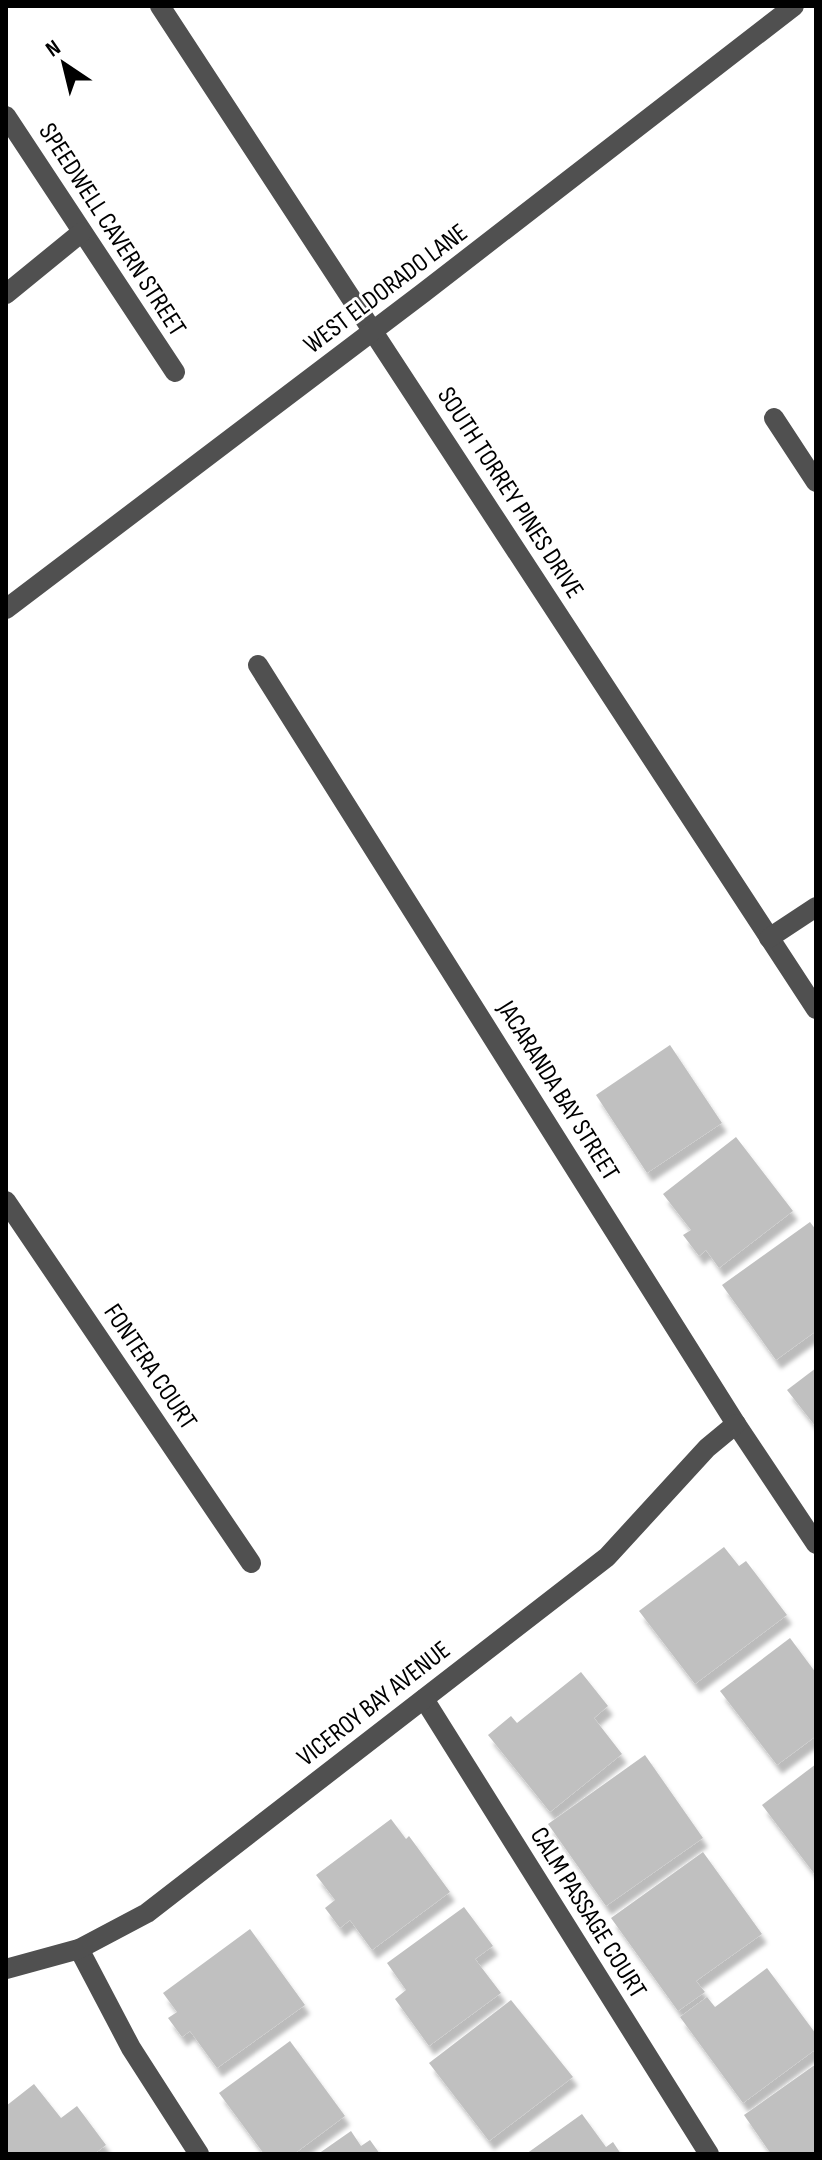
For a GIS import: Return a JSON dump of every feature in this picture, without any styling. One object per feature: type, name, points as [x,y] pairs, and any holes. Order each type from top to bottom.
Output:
[{"type":"street","name":"SOUTH TORREY PINES DRIVE","points":[[160,6],[816,1009]]},
{"type":"street","name":"WEST ELDORADO LANE","points":[[6,609],[794,6]]},
{"type":"street","name":"SPEEDWELL CAVERN STREET","points":[[6,116],[175,372]]},
{"type":"street","points":[[6,294],[82,232]]},
{"type":"street","points":[[774,418],[816,482]]},
{"type":"street","name":"JACARANDA BAY STREET","points":[[258,665],[736,1424],[816,1544]]},
{"type":"street","points":[[769,938],[816,907]]},
{"type":"street","name":"FONTERA COURT","points":[[6,1201],[251,1563]]},
{"type":"street","name":"VICEROY BAY AVENUE","points":[[6,1969],[79,1949],[147,1913],[607,1557],[707,1448],[736,1424]]},
{"type":"street","name":"CALM PASSAGE COURT","points":[[424,1699],[709,2154]]},
{"type":"street","points":[[79,1949],[131,2048],[199,2154]]},
{"type":"building","points":[[670,1045],[722,1123],[647,1173],[596,1095]]},
{"type":"building","points":[[736,1137],[793,1211],[719,1268],[706,1250],[699,1256],[683,1235],[691,1230],[663,1194]]},
{"type":"building","points":[[810,1222],[816,1230],[816,1331],[776,1360],[722,1285]]},
{"type":"building","points":[[816,1368],[816,1427],[787,1390]]},
{"type":"building","points":[[724,1547],[739,1566],[746,1561],[787,1615],[695,1684],[639,1611]]},
{"type":"building","points":[[790,1638],[816,1673],[816,1736],[777,1765],[720,1691]]},
{"type":"building","points":[[581,1672],[608,1706],[594,1718],[622,1754],[550,1812],[488,1735],[511,1716],[517,1723]]},
{"type":"building","points":[[645,1755],[703,1838],[606,1906],[548,1824]]},
{"type":"building","points":[[816,1764],[816,1876],[762,1805]]},
{"type":"building","points":[[391,1819],[406,1839],[409,1836],[450,1892],[372,1950],[350,1920],[340,1928],[325,1908],[335,1900],[316,1875]]},
{"type":"building","points":[[703,1852],[762,1934],[696,1981],[705,1992],[678,2011],[611,1918]]},
{"type":"building","points":[[464,1907],[493,1946],[475,1959],[501,1993],[429,2046],[395,1999],[406,1990],[387,1963]]},
{"type":"building","points":[[250,1929],[305,2005],[217,2068],[190,2031],[182,2037],[168,2018],[177,2012],[163,1993]]},
{"type":"building","points":[[767,1968],[816,2034],[816,2049],[743,2103],[680,2017],[707,1997],[715,2007]]},
{"type":"building","points":[[511,2000],[573,2077],[489,2141],[429,2063]]},
{"type":"building","points":[[290,2041],[345,2116],[294,2154],[264,2154],[219,2093]]},
{"type":"building","points":[[816,2064],[816,2154],[771,2154],[744,2115]]},
{"type":"building","points":[[34,2084],[61,2118],[77,2106],[106,2145],[94,2154],[6,2154],[6,2106]]},
{"type":"building","points":[[582,2114],[606,2147],[613,2142],[621,2154],[526,2154]]},
{"type":"building","points":[[351,2131],[361,2146],[370,2140],[380,2154],[318,2154]]}]
